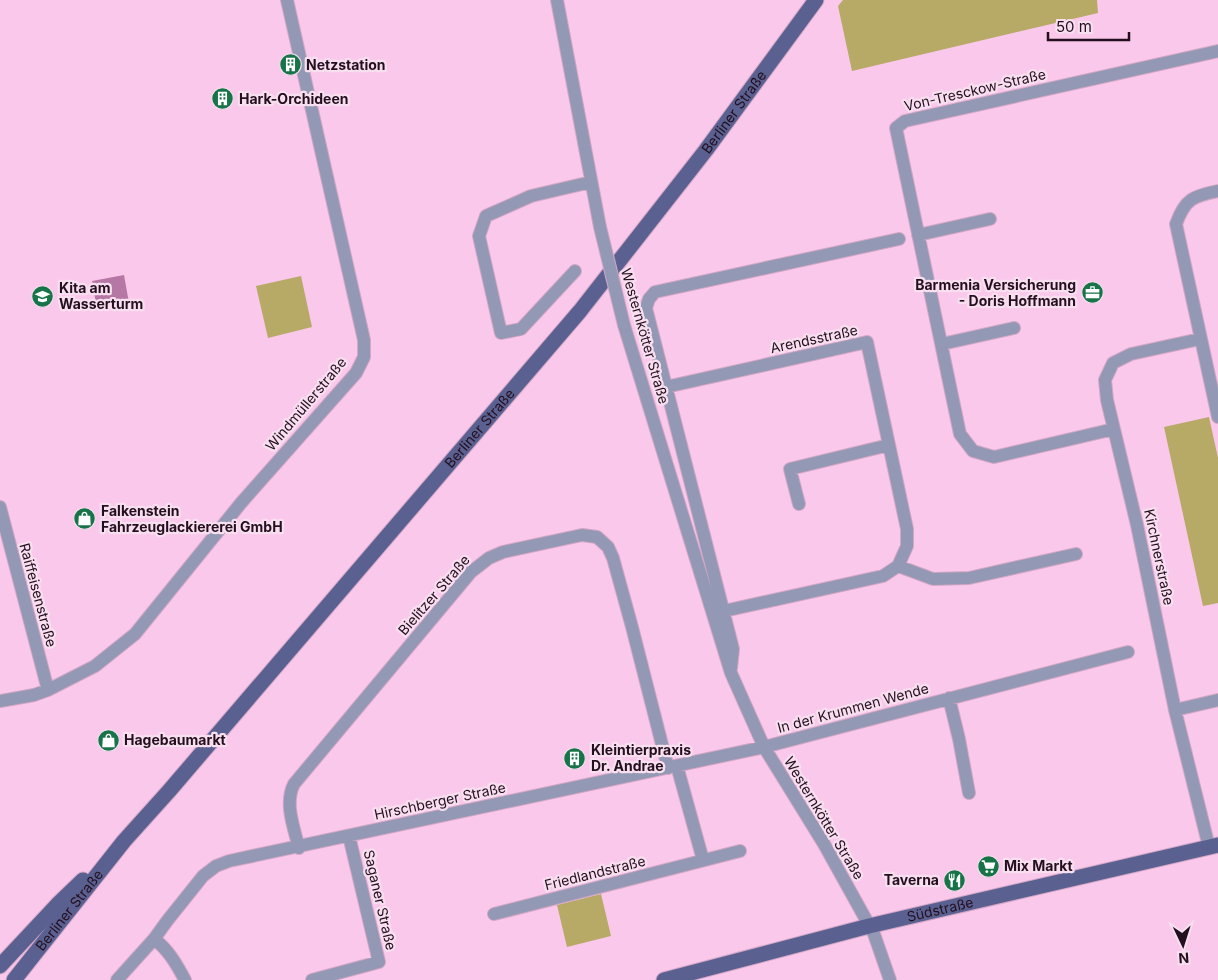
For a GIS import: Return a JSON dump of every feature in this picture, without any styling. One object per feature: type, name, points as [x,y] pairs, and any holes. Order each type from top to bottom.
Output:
[{"type":"main road","name":"Berliner Straße","points":[[0,966],[57,905],[124,841],[169,792],[580,311],[706,150],[816,0]]},
{"type":"main road","name":"Berliner Straße","points":[[14,980],[124,841]]},
{"type":"main road","name":"Südstraße","points":[[664,980],[869,926],[1213,846]]},
{"type":"street","name":"Windmüllerstraße","points":[[0,701],[34,695],[48,690],[95,666],[135,634],[241,503],[356,373],[364,357],[364,340],[288,0]]},
{"type":"street","name":"Westernkötter Straße","points":[[557,0],[600,227],[624,325],[731,672],[764,747],[824,844],[874,934],[890,980]]},
{"type":"street","name":"Von-Tresckow-Straße","points":[[1114,429],[994,457],[973,451],[960,434],[896,128],[905,120],[1218,51]]},
{"type":"street","points":[[575,271],[521,329],[502,333],[479,236],[486,216],[531,196],[591,182]]},
{"type":"street","points":[[1218,191],[1201,195],[1188,201],[1176,224],[1218,418]]},
{"type":"street","points":[[918,235],[990,219]]},
{"type":"street","name":"Westernkötter Straße","points":[[731,672],[733,649],[646,308],[649,299],[655,292],[899,238]]},
{"type":"street","points":[[942,344],[1014,328]]},
{"type":"street","name":"Kirchnerstraße","points":[[1200,339],[1131,354],[1113,363],[1105,380],[1107,400],[1137,525],[1176,710],[1213,846]]},
{"type":"street","name":"Arendsstraße","points":[[666,387],[867,342],[907,529],[907,546],[898,566]]},
{"type":"street","points":[[799,504],[790,469],[889,444]]},
{"type":"street","name":"Raiffeisenstraße","points":[[0,507],[48,690]]},
{"type":"street","name":"Bielitzer Straße","points":[[299,848],[289,803],[290,792],[294,784],[471,572],[488,558],[503,552],[582,534],[597,536],[608,547],[613,558],[672,767]]},
{"type":"street","points":[[724,611],[883,576],[898,566],[933,579],[969,578],[1076,554]]},
{"type":"street","name":"In der Krummen Wende","points":[[764,747],[1128,652]]},
{"type":"street","name":"In der Krummen Wende","points":[[949,698],[969,793]]},
{"type":"street","points":[[1176,710],[1218,700]]},
{"type":"street","name":"Hirschberger Straße","points":[[117,980],[154,939],[201,879],[216,866],[764,747]]},
{"type":"street","points":[[672,767],[703,860]]},
{"type":"street","name":"Saganer Straße","points":[[312,980],[379,962],[350,836]]},
{"type":"street","name":"Friedlandstraße","points":[[494,914],[740,851]]},
{"type":"street","points":[[154,939],[169,954],[184,980]]},
{"type":"shaded area","points":[[843,0],[1097,0],[1098,13],[852,71],[838,6]]},
{"type":"shaded area","points":[[124,275],[129,303],[97,309],[92,281]]},
{"type":"shaded area","points":[[301,276],[312,327],[268,338],[256,286]]},
{"type":"shaded area","points":[[1209,417],[1218,458],[1218,603],[1203,606],[1164,427]]},
{"type":"shaded area","points":[[601,894],[611,936],[567,947],[557,905]]},
{"type":"place","name":"Netzstation","points":[[290,65]]},
{"type":"place","name":"Hark-Orchideen","points":[[223,99]]},
{"type":"place","name":"Barmenia Versicherung - Doris Hoffmann","points":[[1092,293]]},
{"type":"place","name":"Kita am Wasserturm","points":[[43,296]]},
{"type":"place","name":"Falkenstein Fahrzeuglackiererei GmbH","points":[[85,519]]},
{"type":"place","name":"Hagebaumarkt","points":[[108,740]]},
{"type":"place","name":"Kleintierpraxis Dr. Andrae","points":[[575,758]]},
{"type":"place","name":"Mix Markt","points":[[988,866]]},
{"type":"place","name":"Taverna","points":[[955,880]]}]
